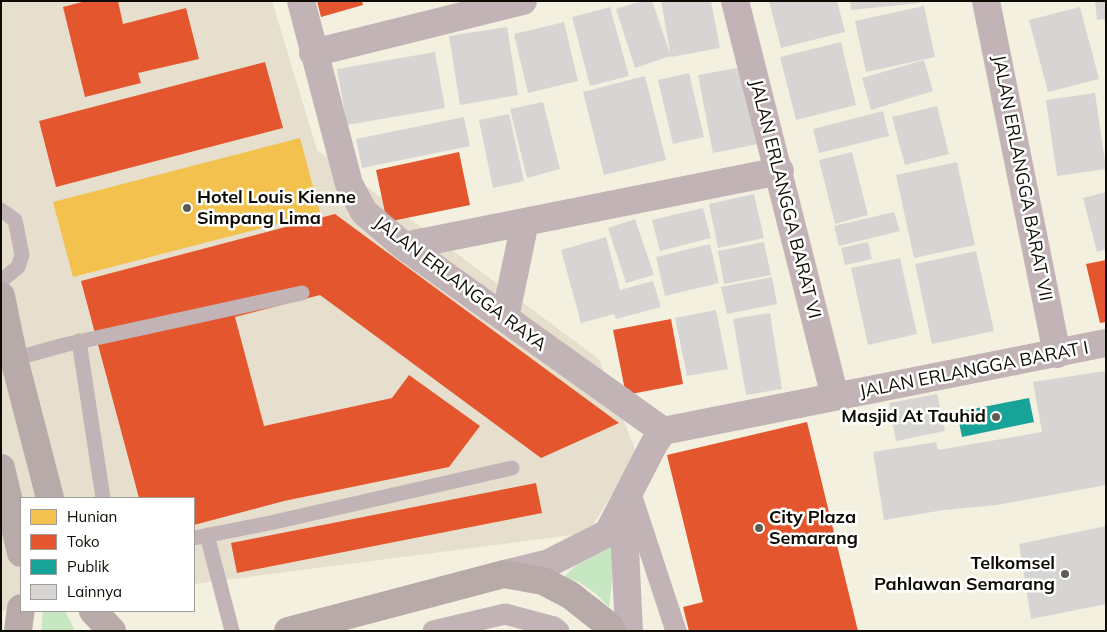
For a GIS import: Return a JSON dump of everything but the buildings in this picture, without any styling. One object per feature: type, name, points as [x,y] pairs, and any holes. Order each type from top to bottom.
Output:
[{"type":"main road","points":[[1,296],[14,359],[50,497]]},
{"type":"main road","points":[[1,468],[20,549]]},
{"type":"main road","points":[[288,631],[504,574],[543,581],[570,595],[607,624],[612,631]]},
{"type":"main road","points":[[18,631],[20,612]]},
{"type":"main road","points":[[94,612],[112,631]]},
{"type":"street","name":"JALAN ERLANGGA RAYA","points":[[301,1],[313,53],[349,184],[364,212],[404,246],[663,431]]},
{"type":"street","points":[[313,53],[524,1]]},
{"type":"street","name":"JALAN ERLANGGA BARAT VI","points":[[735,1],[780,171],[835,397]]},
{"type":"street","name":"JALAN ERLANGGA BARAT VII","points":[[986,1],[1057,354]]},
{"type":"street","points":[[404,246],[780,171]]},
{"type":"street","points":[[504,318],[525,222]]},
{"type":"street","name":"JALAN ERLANGGA BARAT I","points":[[663,431],[1106,343]]},
{"type":"street","points":[[504,574],[549,562],[590,544],[608,533],[654,444],[663,431]]},
{"type":"street","points":[[626,499],[629,631]]},
{"type":"street","points":[[626,499],[676,631]]},
{"type":"street","points":[[433,631],[504,614],[554,627],[559,631]]},
{"type":"lane","points":[[1,210],[14,220],[22,255],[18,267],[1,281]]},
{"type":"lane","points":[[14,359],[79,341],[302,293]]},
{"type":"lane","points":[[79,341],[103,497]]},
{"type":"lane","points":[[232,631],[201,536],[270,524],[512,468]]},
{"type":"shaded area","points":[[1,1],[272,1],[317,150],[599,359],[637,454],[588,533],[195,584],[195,497],[20,497],[20,607],[1,611]]},
{"type":"green space","points":[[614,545],[609,607],[596,594],[579,582],[564,577],[576,565]]},
{"type":"green space","points":[[43,612],[66,612],[75,631],[41,631]]},
{"type":"place","name":"Hotel Louis Kienne Simpang Lima","points":[[187,208]]},
{"type":"place","name":"Masjid At Tauhid","points":[[996,417]]},
{"type":"place","name":"City Plaza Semarang","points":[[759,528]]},
{"type":"place","name":"Telkomsel Pahlawan Semarang","points":[[1065,574]]}]
